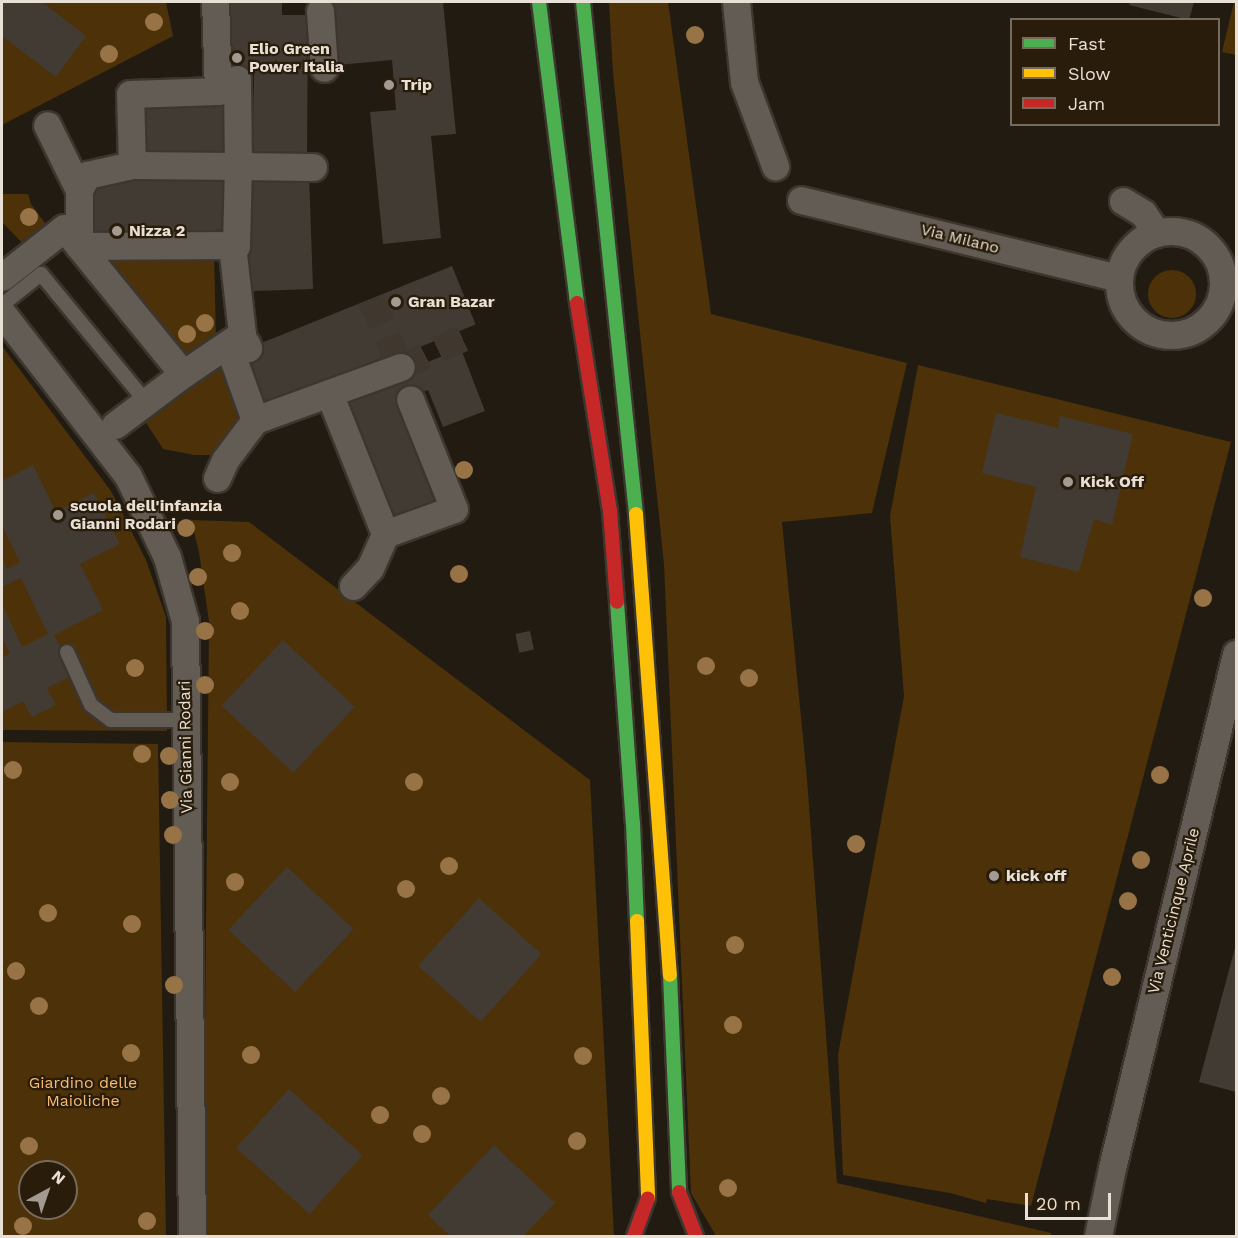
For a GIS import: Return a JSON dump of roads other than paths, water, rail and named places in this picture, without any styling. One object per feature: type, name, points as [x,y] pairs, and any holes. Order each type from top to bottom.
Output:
[{"type":"main road","points":[[538,2],[578,315],[611,522],[632,811],[648,1236]]},
{"type":"main road","points":[[582,2],[640,556],[674,1031],[680,1236]]},
{"type":"main road","points":[[679,1192],[696,1236]]},
{"type":"main road","points":[[634,1236],[648,1198]]},
{"type":"street","points":[[79,246],[236,246],[238,166],[230,87],[215,2]]},
{"type":"street","points":[[736,2],[744,82],[775,166]]},
{"type":"street","points":[[320,11],[324,68]]},
{"type":"street","points":[[132,165],[130,94],[230,87]]},
{"type":"street","points":[[47,125],[79,190],[79,246]]},
{"type":"street","points":[[79,190],[87,175],[132,165],[313,167]]},
{"type":"street","name":"Via Milano","points":[[801,200],[1119,278]]},
{"type":"street","points":[[1123,201],[1143,213],[1151,225],[1153,234]]},
{"type":"street","points":[[2,278],[64,228],[183,374]]},
{"type":"street","points":[[1182,232],[1199,239],[1210,248],[1220,263],[1228,306],[1191,332],[1175,335],[1157,333],[1145,328],[1131,316],[1121,297],[1119,278],[1125,259],[1136,244],[1153,234],[1182,232]]},
{"type":"street","points":[[232,245],[242,334],[248,348],[230,350],[255,420]]},
{"type":"street","name":"Via Gianni Rodari","points":[[2,313],[128,476],[143,502],[167,557],[185,621],[192,1236]]},
{"type":"street","points":[[115,425],[183,374],[242,334]]},
{"type":"street","points":[[217,478],[225,459],[255,420],[401,367]]},
{"type":"street","points":[[330,393],[386,534]]},
{"type":"street","points":[[353,586],[370,568],[386,534],[454,508],[410,399]]},
{"type":"street","name":"Via Venticinque Aprile","points":[[1098,1236],[1112,1168],[1236,654]]},
{"type":"street","name":"Via Venticinque Aprile","points":[[1083,1236],[1090,1208],[1112,1168]]},
{"type":"lane","points":[[2,305],[41,274],[146,402]]},
{"type":"lane","points":[[67,652],[91,705],[111,720],[186,720]]},
{"type":"tunnel","points":[[371,299],[401,367],[473,333]]},
{"type":"place","name":"Elio Green Power Italia","points":[[237,58]]},
{"type":"place","name":"Trip","points":[[389,85]]},
{"type":"place","name":"Nizza 2","points":[[117,231]]},
{"type":"place","name":"Gran Bazar","points":[[396,302]]},
{"type":"place","name":"Kick Off","points":[[1068,482]]},
{"type":"place","name":"scuola dell'infanzia Gianni Rodari","points":[[58,515]]},
{"type":"place","name":"kick off","points":[[994,876]]},
{"type":"park label","name":"Giardino delle Maioliche","points":[[83,1092]]}]
